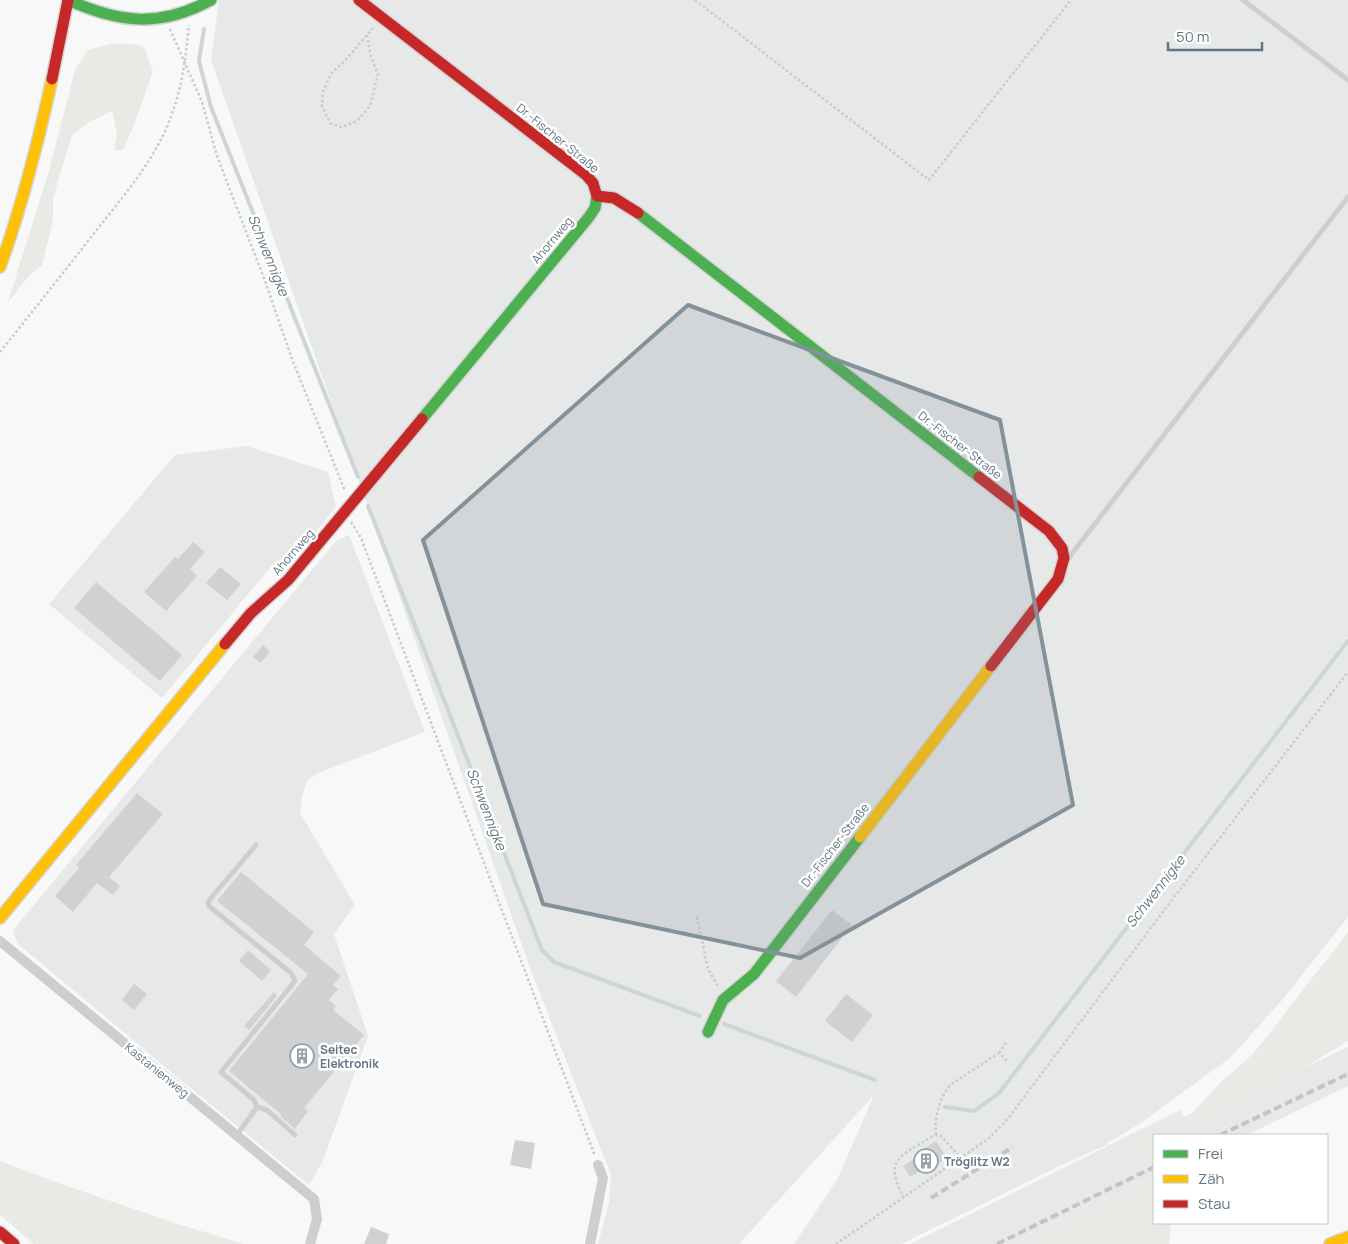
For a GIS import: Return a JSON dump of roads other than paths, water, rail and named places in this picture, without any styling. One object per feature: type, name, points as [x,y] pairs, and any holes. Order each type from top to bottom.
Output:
[{"type":"street","points":[[0,267],[16,223],[29,175],[68,0],[89,10],[126,19],[153,20],[190,12],[211,0]]},
{"type":"street","name":"Dr.-Fischer-Straße","points":[[359,0],[586,175],[593,183],[597,196],[614,198],[628,206],[1048,531],[1059,542],[1064,552],[1065,562],[1058,579],[760,966],[745,983],[726,997],[708,1032]]},
{"type":"street","name":"Ahornweg","points":[[0,918],[251,613],[288,580],[342,515],[589,216],[595,208],[597,196]]},
{"type":"street","name":"Kastanienweg","points":[[0,941],[314,1199],[317,1219],[310,1244]]},
{"type":"street","points":[[590,1244],[603,1178],[598,1165]]},
{"type":"street","points":[[0,1232],[14,1244]]},
{"type":"street","points":[[1330,1244],[1348,1237]]},
{"type":"lane","points":[[1243,0],[1348,80]]},
{"type":"lane","points":[[1065,562],[1348,198]]},
{"type":"lane","points":[[256,845],[208,903],[209,906],[291,973],[295,981],[221,1072],[254,1100],[257,1107]]},
{"type":"lane","points":[[257,1107],[267,1110],[295,1135]]},
{"type":"lane","points":[[236,1136],[257,1107]]},
{"type":"waterway","name":"Schwennigke","points":[[204,29],[199,61],[211,107],[358,477]]},
{"type":"waterway","name":"Schwennigke","points":[[368,506],[542,950],[554,962],[700,1016]]},
{"type":"waterway","name":"Schwennigke","points":[[945,1107],[974,1111],[999,1093],[1348,641]]},
{"type":"waterway","name":"Schwennigke","points":[[724,1024],[875,1080]]},
{"type":"railway","points":[[1222,1134],[1348,1074]]},
{"type":"railway","points":[[931,1198],[1013,1147]]},
{"type":"railway","points":[[997,1244],[1153,1167]]},
{"type":"place","name":"Seitec Elektronik","points":[[302,1056]]},
{"type":"place","name":"Tröglitz W2","points":[[926,1161]]}]
